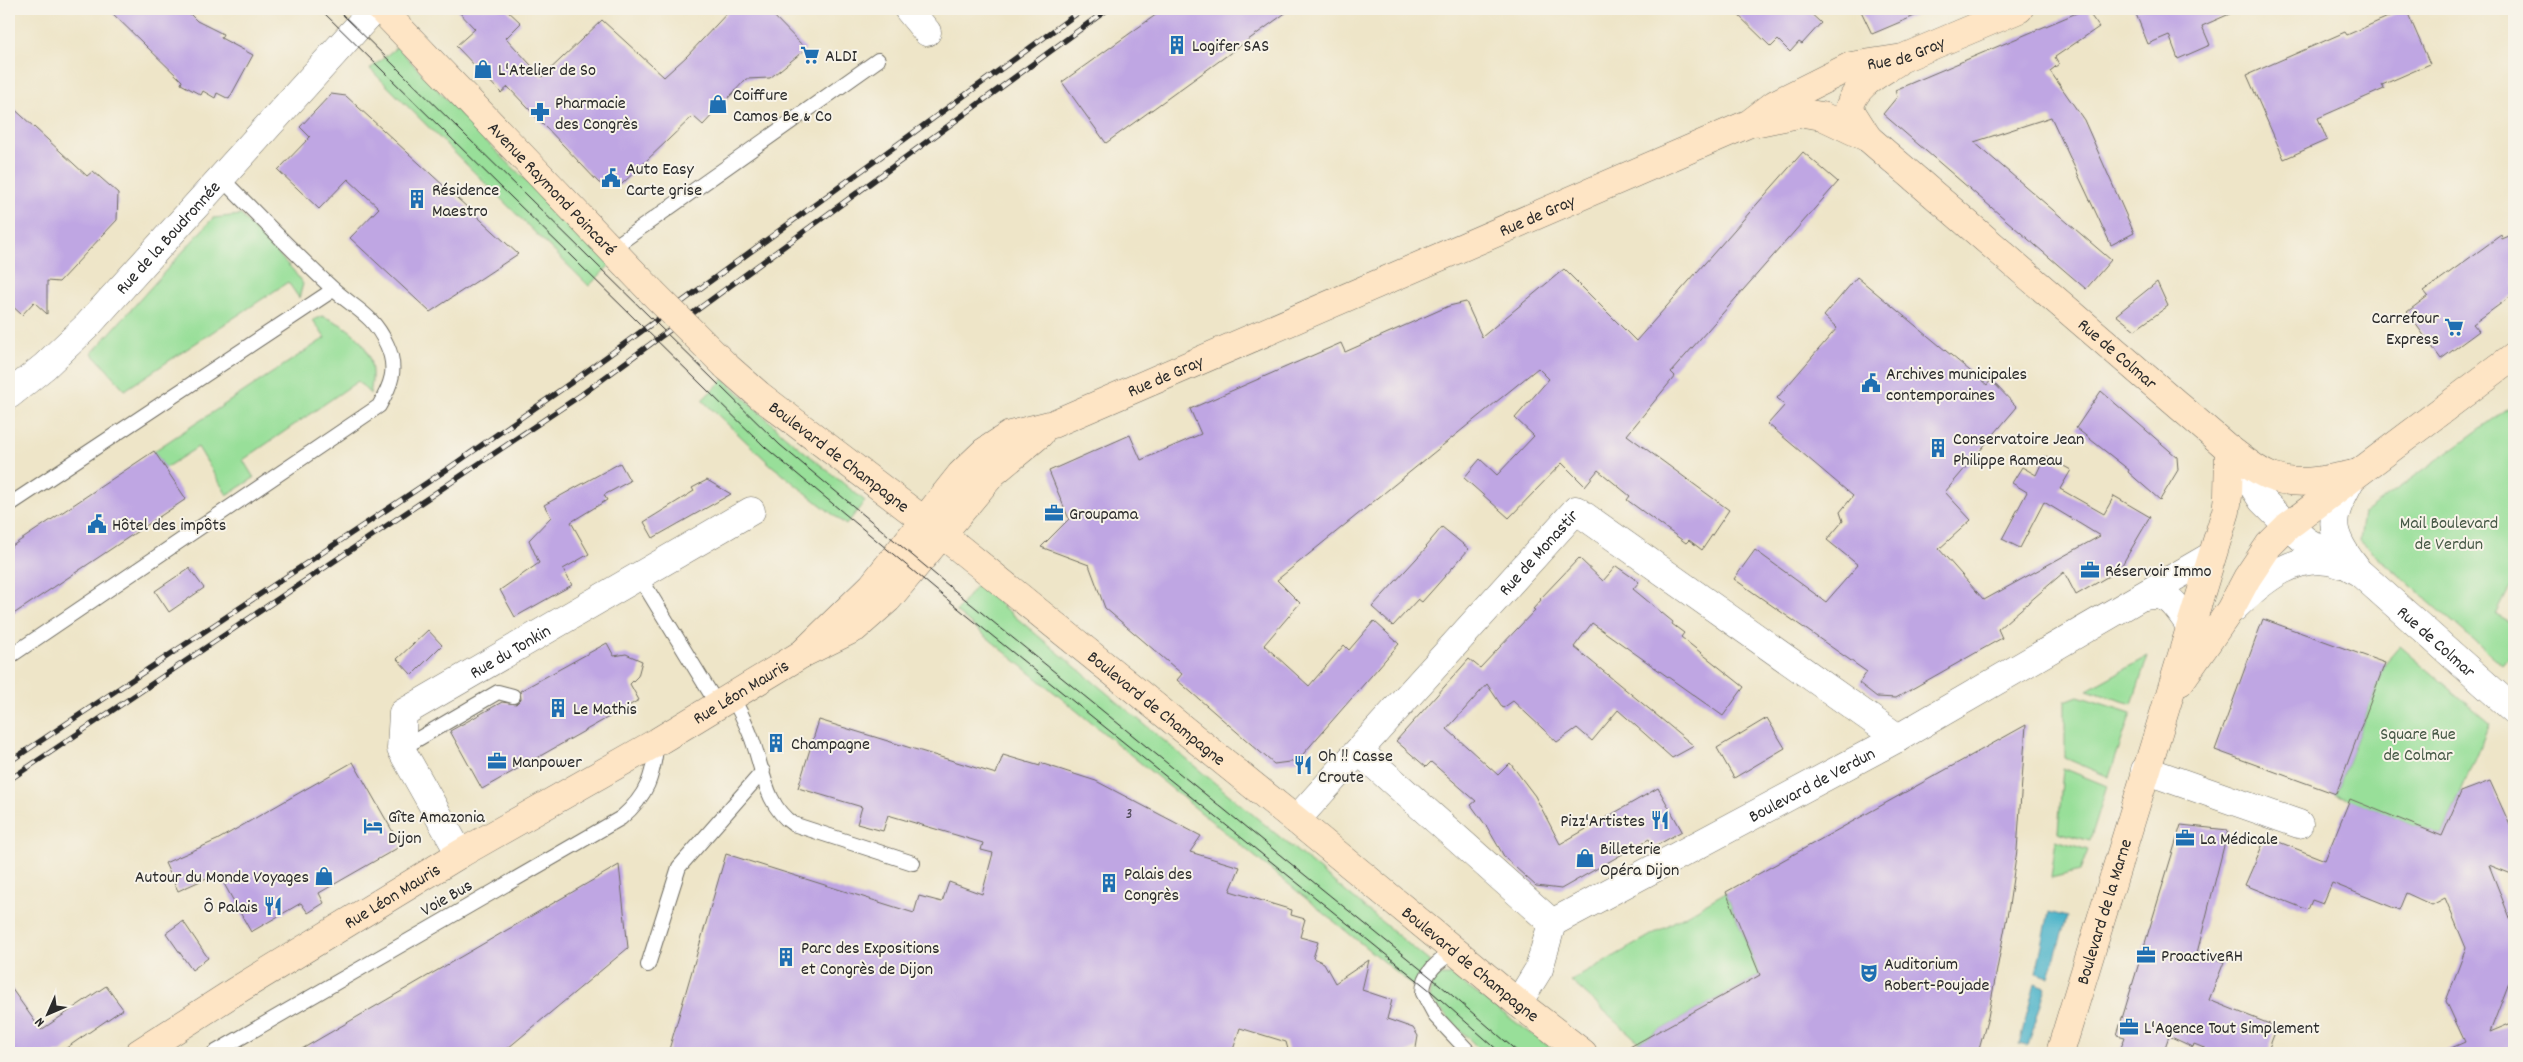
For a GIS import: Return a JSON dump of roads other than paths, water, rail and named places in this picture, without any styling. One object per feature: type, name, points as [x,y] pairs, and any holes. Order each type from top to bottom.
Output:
[{"type":"main road","name":"Avenue Raymond Poincaré","points":[[381,9],[652,292],[726,366]]},
{"type":"main road","name":"Rue de Gray","points":[[933,528],[1024,444],[1053,424],[1750,123],[1775,104],[1852,66],[1903,58],[2019,9]]},
{"type":"main road","name":"Rue de Colmar","points":[[1868,138],[1849,108],[1852,99],[1859,86],[1903,58]]},
{"type":"main road","name":"Rue de Colmar","points":[[1750,123],[1802,113],[1822,116],[1868,138],[2229,449]]},
{"type":"main road","name":"Boulevard de la Marne","points":[[2166,702],[2230,610],[2269,545],[2288,526],[2354,474],[2514,356]]},
{"type":"main road","name":"Boulevard de Champagne","points":[[726,366],[758,395],[933,528],[1296,820],[1518,1003],[1583,1053]]},
{"type":"main road","points":[[2229,449],[2271,477],[2290,481],[2319,482],[2354,474]]},
{"type":"main road","name":"Boulevard de la Marne","points":[[2060,1053],[2228,496],[2229,449]]},
{"type":"main road","name":"Rue Léon Mauris","points":[[140,1053],[234,992],[460,854],[657,742],[802,654],[855,628],[872,615],[933,528]]},
{"type":"street","name":"Rue de la Boudronnée","points":[[9,395],[45,366],[87,326],[374,9]]},
{"type":"street","points":[[908,9],[927,32]]},
{"type":"street","name":"Rue de Colmar","points":[[2229,449],[2262,500],[2288,526],[2306,541],[2360,573]]},
{"type":"street","name":"Rue de Colmar","points":[[2354,474],[2335,513],[2333,528],[2340,547],[2360,573],[2514,710]]},
{"type":"street","name":"Rue de Monastir","points":[[1296,820],[1360,752],[1576,510],[1898,738]]},
{"type":"street","name":"Rue du Tonkin","points":[[401,749],[403,713],[751,511]]},
{"type":"street","name":"Boulevard de Verdun","points":[[1552,923],[1898,738],[2211,556]]},
{"type":"street","name":"Boulevard de la Marne","points":[[2230,610],[2259,583],[2303,562],[2322,560],[2360,573]]},
{"type":"street","points":[[2145,596],[2157,593],[2167,597],[2175,604],[2189,624]]},
{"type":"street","points":[[401,749],[460,854]]},
{"type":"street","points":[[1360,752],[1552,923],[1538,968],[1518,1003]]},
{"type":"street","points":[[2145,770],[2299,824]]},
{"type":"lane","points":[[611,248],[878,60]]},
{"type":"lane","points":[[9,657],[379,406],[391,386],[393,364],[387,345],[368,316],[333,290],[221,178]]},
{"type":"lane","points":[[9,504],[333,290]]},
{"type":"lane","points":[[640,576],[724,700],[751,735],[772,801],[782,816],[787,820],[913,862]]},
{"type":"lane","points":[[401,749],[498,692],[513,696]]},
{"type":"lane","name":"Voie Bus","points":[[214,1053],[621,818],[636,806],[645,791],[654,771],[657,742]]},
{"type":"lane","points":[[648,965],[679,867],[763,771]]},
{"type":"lane","points":[[1456,951],[1443,958],[1431,970],[1423,986],[1423,993],[1436,1017],[1470,1053]]},
{"type":"water","points":[[2049,912],[2067,917],[2049,977],[2036,973]]},
{"type":"water","points":[[2035,983],[2046,987],[2028,1046],[2019,1044]]},
{"type":"tram line","points":[[320,9],[766,448],[948,600],[1432,992],[1501,1053]]},
{"type":"tram line","points":[[337,9],[780,445],[955,591],[1439,984],[1519,1053]]},
{"type":"railway","points":[[9,762],[449,468],[572,382],[1083,9]]},
{"type":"railway","points":[[9,780],[581,395],[1108,9]]},
{"type":"place","name":"Logifer SAS","points":[[1177,45]]},
{"type":"place","name":"ALDI","points":[[810,55]]},
{"type":"place","name":"L'Atelier de So","points":[[483,69]]},
{"type":"place","name":"Coiffure Camos Be & Co","points":[[718,104]]},
{"type":"place","name":"Pharmacie des Congrès","points":[[540,112]]},
{"type":"place","name":"Auto Easy Carte grise","points":[[611,178]]},
{"type":"place","name":"Résidence Maestro","points":[[417,199]]},
{"type":"place","name":"Carrefour Express","points":[[2454,327]]},
{"type":"place","name":"Archives municipales contemporaines","points":[[1871,383]]},
{"type":"place","name":"Conservatoire Jean Philippe Rameau","points":[[1938,448]]},
{"type":"place","name":"Groupama","points":[[1054,513]]},
{"type":"place","name":"Hôtel des impôts","points":[[97,524]]},
{"type":"place","name":"Réservoir Immo","points":[[2090,570]]},
{"type":"place","name":"Le Mathis","points":[[558,708]]},
{"type":"place","name":"Champagne","points":[[776,743]]},
{"type":"place","name":"Manpower","points":[[497,761]]},
{"type":"place","name":"Oh !! Casse Croute","points":[[1303,765]]},
{"type":"place","name":"Pizz'Artistes","points":[[1660,820]]},
{"type":"place","name":"Gîte Amazonia Dijon","points":[[373,826]]},
{"type":"place","name":"La Médicale","points":[[2185,838]]},
{"type":"place","name":"Billeterie Opéra Dijon","points":[[1585,858]]},
{"type":"place","name":"Autour du Monde Voyages","points":[[324,876]]},
{"type":"place","name":"Palais des Congrès","points":[[1109,883]]},
{"type":"place","name":"Ô Palais","points":[[273,906]]},
{"type":"place","name":"ProactiveRH","points":[[2146,955]]},
{"type":"place","name":"Parc des Expositions et Congrès de Dijon","points":[[786,957]]},
{"type":"place","name":"Auditorium Robert-Poujade","points":[[1869,973]]},
{"type":"place","name":"L'Agence Tout Simplement","points":[[2129,1027]]},
{"type":"park label","name":"Mail Boulevard de Verdun","points":[[2449,532]]},
{"type":"park label","name":"Square Rue de Colmar","points":[[2418,743]]}]
